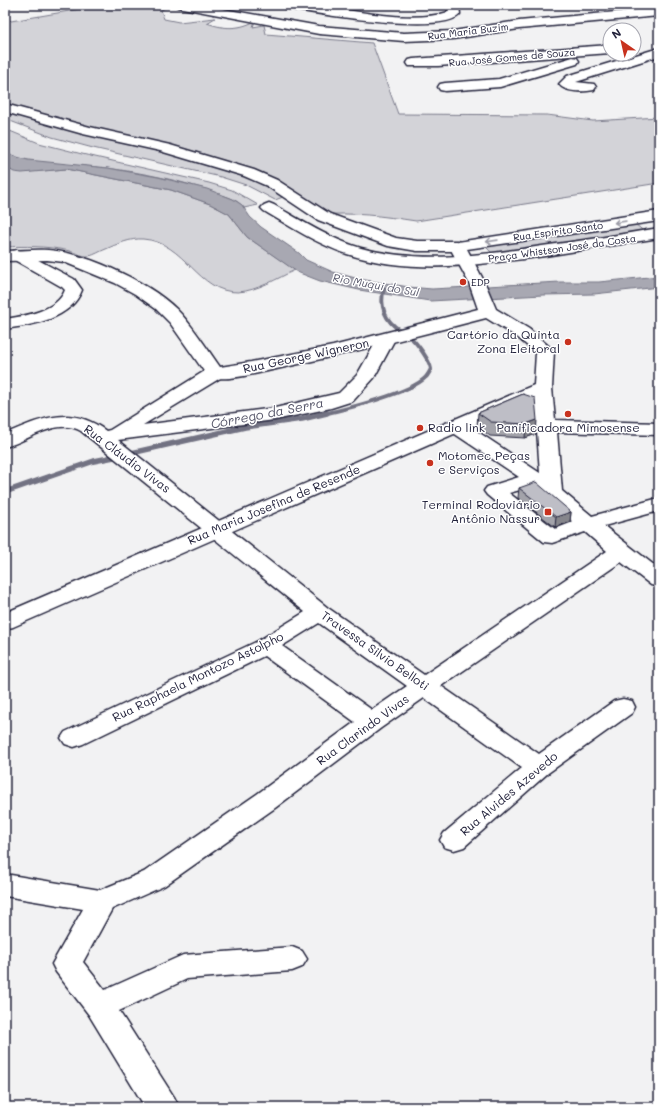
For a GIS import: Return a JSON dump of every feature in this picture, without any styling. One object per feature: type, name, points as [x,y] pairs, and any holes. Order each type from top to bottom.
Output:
[{"type":"street","name":"Rua Maria Buzim","points":[[182,5],[319,30],[404,37],[453,35],[519,25],[659,12]]},
{"type":"street","points":[[285,5],[356,15],[428,20],[450,17],[454,14],[454,5]]},
{"type":"street","points":[[597,18],[600,5]]},
{"type":"street","points":[[642,49],[659,50]]},
{"type":"street","name":"Rua José Gomes de Souza","points":[[413,63],[486,60],[556,53],[602,50]]},
{"type":"street","points":[[589,87],[570,86],[566,84],[579,76],[659,50]]},
{"type":"street","points":[[445,87],[500,83],[602,52]]},
{"type":"street","name":"Rua Espírito Santo","points":[[5,108],[88,131],[158,146],[249,173],[272,183],[324,217],[394,243],[416,246],[457,246],[659,216]]},
{"type":"street","name":"Praça Whistson José da Costa","points":[[269,208],[316,235],[340,246],[366,254],[391,259],[465,262],[659,233]]},
{"type":"street","points":[[457,246],[477,283],[487,307],[545,350],[543,388],[552,494]]},
{"type":"street","points":[[11,256],[47,255],[67,258],[114,276],[141,290],[162,305],[176,319],[215,372],[115,446]]},
{"type":"street","points":[[5,324],[39,317],[55,310],[68,302],[74,296],[74,290],[68,283],[11,256]]},
{"type":"street","name":"Rua George Wigneron","points":[[215,372],[261,366],[391,338],[414,332],[487,307]]},
{"type":"street","points":[[115,446],[331,402],[346,396],[365,378],[391,338]]},
{"type":"street","name":"Rua Maria Josefina de Resende","points":[[5,622],[543,388]]},
{"type":"street","name":"Rua Cláudio Vivas","points":[[5,441],[49,424],[66,421],[78,423],[115,446],[216,529]]},
{"type":"street","points":[[456,426],[535,479],[620,552],[659,580]]},
{"type":"street","points":[[546,426],[659,429]]},
{"type":"street","points":[[535,479],[494,491],[552,537],[588,524],[659,504]]},
{"type":"street","name":"Travessa Silvio Belloti","points":[[216,529],[320,613],[539,767]]},
{"type":"street","name":"Rua Clarindo Vivas","points":[[102,901],[154,879],[266,801],[372,722],[620,552]]},
{"type":"street","name":"Rua Raphaela Montozo Astolpho","points":[[74,738],[266,646],[320,613]]},
{"type":"street","points":[[266,646],[372,722]]},
{"type":"street","name":"Rua Alvides Azevedo","points":[[454,840],[539,767],[623,707]]},
{"type":"street","points":[[5,885],[102,901],[67,964],[100,1006],[163,1107]]},
{"type":"street","points":[[100,1006],[183,967],[292,959]]},
{"type":"shaded area","points":[[104,5],[168,5],[170,6],[161,10],[164,19],[179,22],[215,18],[207,23],[231,28],[243,26],[255,21],[253,27],[264,25],[266,34],[372,43],[398,114],[547,115],[593,121],[659,117],[659,183],[416,221],[368,215],[319,215],[291,194],[275,200],[246,185],[221,177],[93,148],[52,137],[5,119],[5,15],[11,21]]},
{"type":"shaded area","points":[[5,129],[39,143],[209,183],[232,190],[258,205],[244,208],[235,200],[227,197],[189,184],[148,175],[107,168],[42,163],[17,157],[5,152]]},
{"type":"shaded area","points":[[5,167],[8,169],[41,171],[66,169],[171,190],[210,204],[229,214],[247,237],[295,270],[260,287],[238,292],[224,290],[212,285],[170,249],[158,242],[143,239],[134,239],[124,242],[89,256],[83,256],[68,251],[50,248],[28,246],[5,247]]},
{"type":"shaded area","points":[[635,224],[646,233],[494,255],[485,246]]},
{"type":"water","name":"Rio Muqui do Sul","points":[[5,152],[28,160],[108,168],[158,177],[207,189],[233,199],[242,205],[250,217],[261,227],[299,253],[306,260],[333,272],[359,279],[432,289],[560,282],[599,282],[659,276],[659,287],[594,294],[430,301],[359,290],[320,281],[297,272],[247,237],[229,214],[210,204],[171,190],[66,169],[22,173],[14,172],[5,167]]},
{"type":"building","points":[[523,394],[535,398],[537,420],[526,424],[491,422],[478,413]]},
{"type":"building","points":[[536,482],[571,512],[556,517],[519,488]]},
{"type":"waterway","name":"Córrego da Serra","points":[[327,413],[378,400],[407,389],[426,377],[431,369],[426,357],[417,344],[409,336],[395,327],[387,318],[382,301],[384,288]]},
{"type":"waterway","name":"Córrego da Serra","points":[[127,454],[245,427],[302,419],[327,413]]},
{"type":"waterway","name":"Córrego da Serra","points":[[323,414],[327,413]]},
{"type":"waterway","name":"Córrego da Serra","points":[[5,492],[94,461],[119,456]]},
{"type":"place","name":"EDP","points":[[463,282]]},
{"type":"place","name":"Cartório da Quinta Zona Eleitoral","points":[[568,342]]},
{"type":"place","name":"Panificadora Mimosense","points":[[568,414]]},
{"type":"place","name":"Radio link","points":[[420,428]]},
{"type":"place","name":"Motomec Peças e Serviços","points":[[430,463]]},
{"type":"place","name":"Terminal Rodoviário Antônio Nassur","points":[[548,512]]}]
